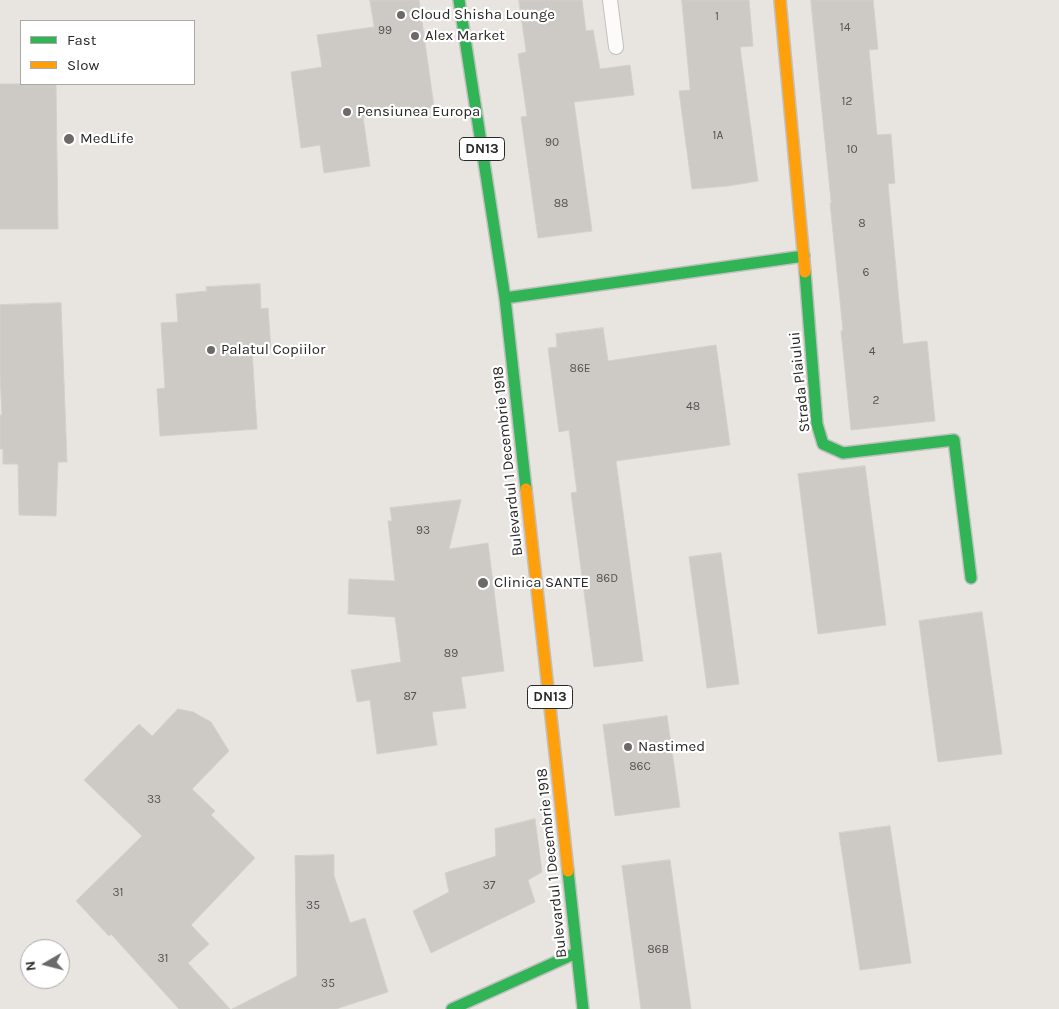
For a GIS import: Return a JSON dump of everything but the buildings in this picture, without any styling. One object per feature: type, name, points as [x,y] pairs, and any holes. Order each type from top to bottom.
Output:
[{"type":"street","name":"Bulevardul 1 Decembrie 1918","points":[[459,0],[505,298],[582,1009]]},
{"type":"street","name":"Strada Plaiului","points":[[780,0],[804,256],[817,424],[823,444],[843,452],[954,440],[971,578]]},
{"type":"street","points":[[505,298],[804,256]]},
{"type":"street","points":[[452,1009],[576,952]]},
{"type":"lane","points":[[610,0],[616,47]]},
{"type":"traffic: fast","points":[[459,0],[505,298],[526,489]]},
{"type":"traffic: fast","points":[[505,298],[804,256]]},
{"type":"traffic: fast","points":[[805,272],[817,424],[823,444],[843,453],[954,440],[971,578]]},
{"type":"traffic: fast","points":[[568,871],[583,1009]]},
{"type":"traffic: fast","points":[[452,1009],[576,953]]},
{"type":"traffic: slow","points":[[780,0],[805,272]]},
{"type":"traffic: slow","points":[[526,489],[568,871]]},
{"type":"place","name":"Cloud Shisha Lounge","points":[[401,15]]},
{"type":"place","name":"Alex Market","points":[[415,36]]},
{"type":"place","name":"Pensiunea Europa","points":[[347,112]]},
{"type":"place","name":"MedLife","points":[[69,139]]},
{"type":"place","name":"Palatul Copiilor","points":[[211,350]]},
{"type":"place","name":"Clinica SANTE","points":[[483,583]]},
{"type":"place","name":"Nastimed","points":[[628,747]]}]
